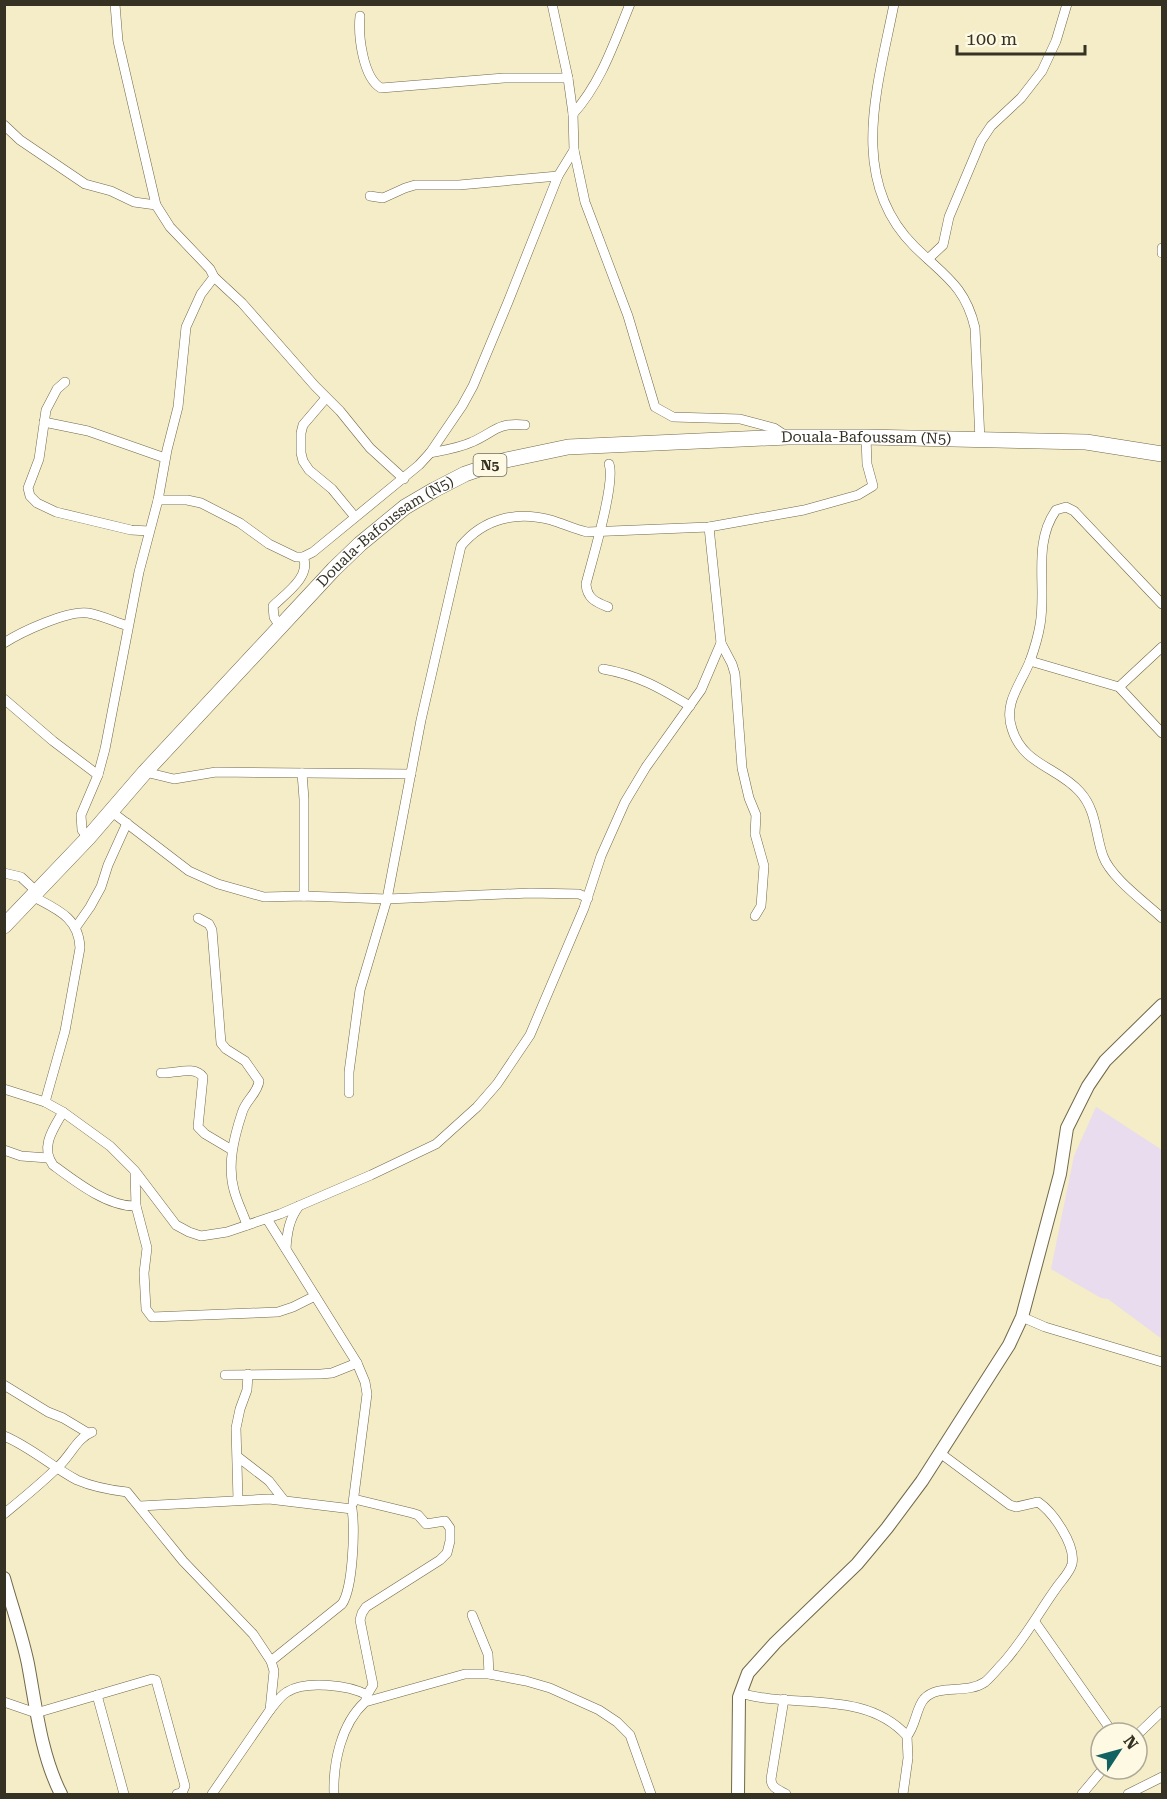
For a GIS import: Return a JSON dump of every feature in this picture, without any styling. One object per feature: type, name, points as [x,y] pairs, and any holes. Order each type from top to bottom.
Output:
[{"type":"highway","name":"Douala-Bafoussam (N5)","points":[[4,926],[88,838],[145,772],[334,569],[405,507],[465,474],[506,460],[568,447],[788,437],[1086,442],[1162,454]]},
{"type":"street","points":[[115,4],[118,41],[156,205],[170,226],[210,269],[214,277],[242,303],[340,411],[370,448],[404,479]]},
{"type":"street","points":[[552,4],[568,78],[573,114],[574,150],[585,202],[628,316],[655,407],[673,417],[740,419],[774,428],[788,437]]},
{"type":"street","points":[[573,114],[595,83],[615,43],[630,4]]},
{"type":"street","points":[[894,4],[879,80],[872,132],[875,178],[885,205],[900,229],[928,259],[947,275],[961,292],[970,310],[975,328],[980,441]]},
{"type":"street","points":[[928,259],[942,245],[949,217],[981,141],[991,126],[1021,98],[1042,71],[1056,41],[1067,4]]},
{"type":"street","points":[[360,16],[363,57],[374,84],[381,88],[504,78],[568,78]]},
{"type":"street","points":[[4,125],[20,140],[85,184],[111,191],[134,202],[156,205]]},
{"type":"street","points":[[158,500],[187,500],[201,503],[240,523],[269,544],[296,557],[303,557],[314,552],[404,479],[430,453],[473,386],[558,176],[574,150]]},
{"type":"street","points":[[370,196],[383,198],[415,185],[459,185],[558,176]]},
{"type":"street","points":[[1162,248],[1162,253]]},
{"type":"street","points":[[88,838],[82,830],[81,814],[98,775],[105,749],[139,572],[158,500],[165,458],[178,407],[186,327],[201,294],[214,277]]},
{"type":"street","points":[[64,382],[51,398],[46,410],[39,459],[28,488],[30,495],[37,503],[50,510],[93,522],[131,530],[149,531]]},
{"type":"street","points":[[326,398],[303,425],[300,453],[309,470],[332,489],[356,517]]},
{"type":"street","points":[[44,422],[99,434],[165,458]]},
{"type":"street","points":[[430,453],[456,448],[475,441],[504,425],[511,423],[525,425]]},
{"type":"street","points":[[349,1093],[350,1062],[360,990],[387,899],[421,720],[461,546],[470,534],[506,517],[537,517],[554,521],[571,529],[599,531],[709,527],[804,510],[858,495],[873,486],[867,464],[866,437]]},
{"type":"street","points":[[608,607],[598,604],[586,593],[586,584],[610,488],[609,464]]},
{"type":"street","points":[[1162,604],[1074,512],[1066,507],[1060,507],[1050,518],[1043,546],[1040,627],[1030,661],[1010,702],[1009,716],[1016,740],[1028,756],[1067,780],[1089,803],[1096,820],[1102,855],[1113,873],[1162,918]]},
{"type":"street","points":[[709,527],[721,643],[735,674],[742,768],[749,798],[756,815],[755,834],[764,866],[761,906],[755,916]]},
{"type":"street","points":[[280,628],[274,617],[273,606],[303,574],[305,561],[303,557]]},
{"type":"street","points":[[4,643],[33,628],[79,613],[96,615],[128,627]]},
{"type":"street","points":[[4,1089],[45,1102],[63,1112],[110,1146],[135,1171],[176,1225],[201,1236],[212,1236],[299,1206],[436,1144],[477,1107],[502,1077],[530,1035],[588,898],[602,856],[625,802],[646,767],[701,690],[721,643]]},
{"type":"street","points":[[1119,687],[1162,647]]},
{"type":"street","points":[[1030,661],[1119,687],[1162,733]]},
{"type":"street","points":[[603,669],[646,681],[690,706]]},
{"type":"street","points":[[4,699],[53,741],[98,775]]},
{"type":"street","points":[[145,772],[174,779],[216,772],[411,774]]},
{"type":"street","points":[[302,773],[304,896]]},
{"type":"street","points":[[112,812],[189,871],[218,884],[264,897],[387,899],[530,893],[579,894],[588,898]]},
{"type":"street","points":[[76,927],[101,887],[127,822]]},
{"type":"street","points":[[4,873],[21,877],[34,894],[65,914],[80,934],[80,948],[66,1031],[45,1102]]},
{"type":"street","points":[[198,918],[209,924],[212,930],[221,1043],[245,1061],[259,1081],[242,1112],[232,1150],[231,1177],[247,1225]]},
{"type":"street","points":[[738,1794],[740,1693],[748,1672],[857,1564],[880,1537],[940,1453],[1009,1345],[1022,1317],[1060,1174],[1068,1128],[1088,1086],[1105,1061],[1162,1005]]},
{"type":"street","points":[[161,1073],[174,1074],[193,1069],[199,1071],[203,1077],[198,1127],[205,1134],[232,1150]]},
{"type":"street","points":[[63,1112],[49,1138],[46,1149],[48,1158],[61,1171],[105,1199],[121,1205],[136,1206]]},
{"type":"street","points":[[4,1150],[21,1156],[48,1158]]},
{"type":"street","points":[[135,1171],[136,1206],[147,1248],[144,1273],[146,1309],[152,1317],[278,1312],[315,1296]]},
{"type":"street","points":[[286,1249],[288,1227],[299,1206]]},
{"type":"street","points":[[267,1218],[357,1363],[367,1394],[352,1509],[350,1584],[347,1597],[342,1604],[271,1661]]},
{"type":"street","points":[[1022,1317],[1045,1328],[1162,1362]]},
{"type":"street","points":[[225,1375],[321,1374],[357,1363]]},
{"type":"street","points":[[238,1500],[238,1418],[247,1390],[248,1374]]},
{"type":"street","points":[[4,1385],[48,1412],[90,1433],[58,1468],[4,1514]]},
{"type":"street","points":[[4,1436],[76,1479],[104,1489],[127,1492],[183,1561],[253,1634],[271,1661],[274,1671],[270,1710]]},
{"type":"street","points":[[903,1794],[908,1758],[907,1736],[914,1727],[924,1700],[932,1694],[945,1690],[967,1689],[986,1681],[1026,1636],[1072,1566],[1069,1543],[1044,1506],[1038,1502],[1016,1507],[1010,1505],[940,1453]]},
{"type":"street","points":[[238,1457],[269,1481],[283,1499]]},
{"type":"street","points":[[334,1794],[335,1770],[346,1728],[373,1685],[360,1620],[362,1613],[366,1606],[440,1560],[449,1547],[448,1523],[442,1520],[429,1524],[412,1513],[354,1498]]},
{"type":"street","points":[[140,1506],[283,1499],[352,1509]]},
{"type":"street","points":[[4,1578],[27,1661],[46,1753],[61,1794]]},
{"type":"street","points":[[472,1615],[488,1654],[489,1674]]},
{"type":"street","points":[[1035,1622],[1105,1721]]},
{"type":"street","points":[[366,1698],[465,1674],[489,1674],[526,1680],[550,1688],[610,1716],[630,1735],[651,1794]]},
{"type":"street","points":[[4,1702],[36,1713],[152,1679],[156,1680],[185,1786],[182,1793],[177,1794]]},
{"type":"street","points":[[212,1794],[270,1710],[287,1692],[310,1685],[358,1690],[366,1698]]},
{"type":"street","points":[[740,1693],[756,1698],[784,1699],[866,1710],[891,1721],[907,1736]]},
{"type":"street","points":[[97,1695],[124,1794]]},
{"type":"street","points":[[784,1699],[771,1784],[786,1794]]},
{"type":"street","points":[[1149,1723],[1162,1711]]},
{"type":"street","points":[[1128,1794],[1162,1777]]},
{"type":"street","points":[[1082,1794],[1093,1781]]},
{"type":"shaded area","points":[[1096,1107],[1162,1150],[1162,1339],[1108,1299],[1101,1298],[1051,1269],[1074,1156]]}]
